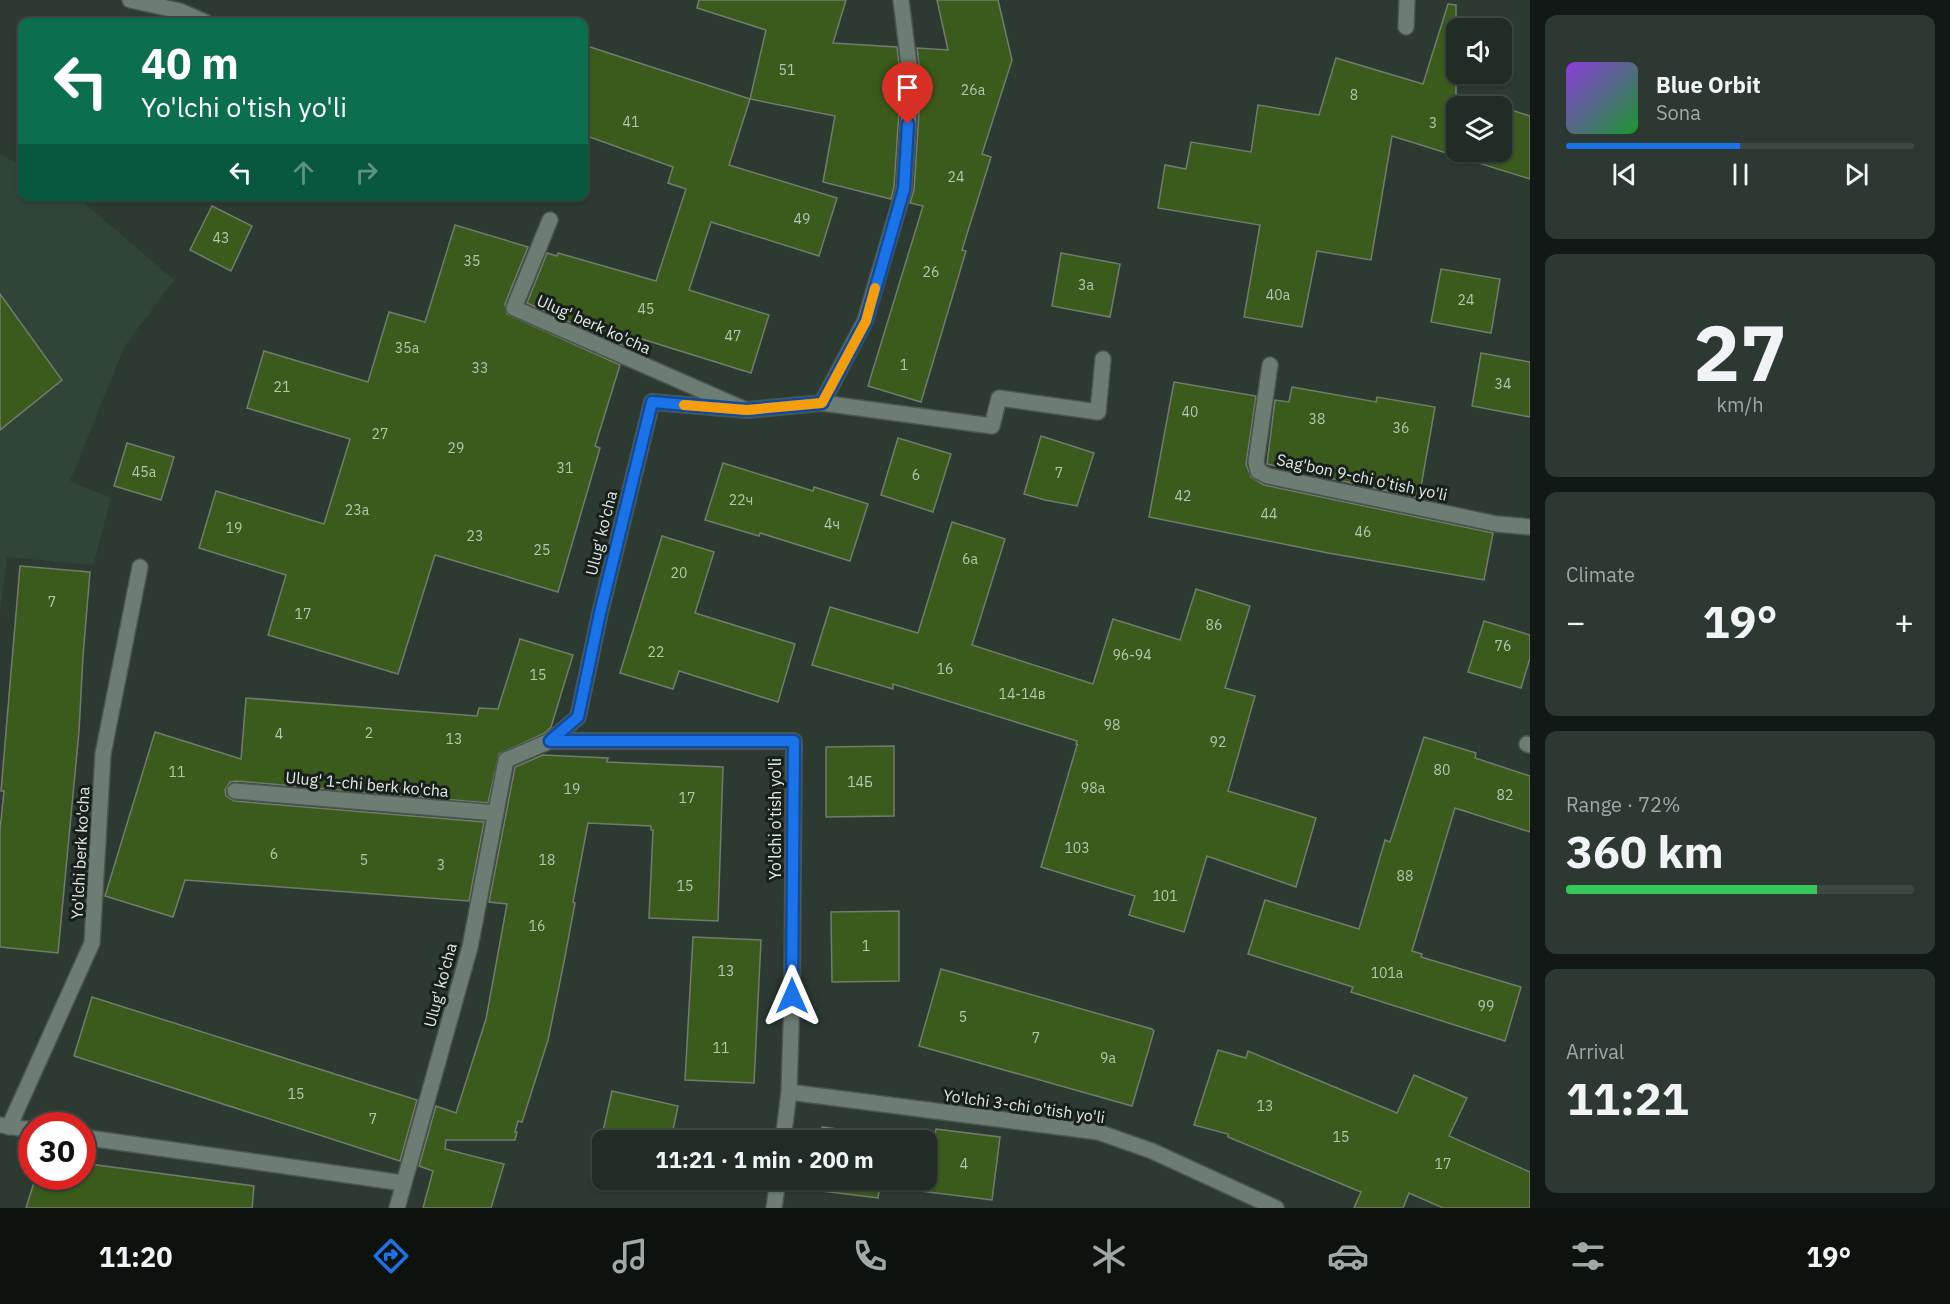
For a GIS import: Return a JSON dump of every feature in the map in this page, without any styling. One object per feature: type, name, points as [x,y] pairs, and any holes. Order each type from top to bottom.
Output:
[{"type":"street","points":[[130,0],[180,11],[196,18]]},
{"type":"street","points":[[822,403],[866,321],[904,189],[911,81],[901,0]]},
{"type":"street","points":[[1406,27],[1407,0]]},
{"type":"street","name":"Ulug' berk ko'cha","points":[[550,220],[514,308],[747,410]]},
{"type":"street","name":"Ulug' ko'cha","points":[[397,1208],[470,947],[506,760],[550,741],[578,717],[600,613],[652,402],[747,410],[822,403],[992,426],[999,398],[1098,412],[1103,359]]},
{"type":"street","name":"Sag'bon 9-chi o'tish yo'li","points":[[1270,365],[1257,462],[1258,471],[1268,476],[1497,524],[1530,527]]},
{"type":"street","name":"Yo'lchi berk ko'cha","points":[[5,1126],[92,943],[103,754],[140,567]]},
{"type":"street","name":"Yo'lchi o'tish yo'li","points":[[550,741],[794,741],[789,1092],[784,1130]]},
{"type":"street","name":"Ulug' 1-chi berk ko'cha","points":[[235,791],[496,813]]},
{"type":"street","name":"Yo'lchi 3-chi o'tish yo'li","points":[[789,1092],[1098,1132],[1152,1151],[1276,1208]]},
{"type":"street","points":[[96,1139],[404,1183]]},
{"type":"street","points":[[774,1208],[776,1190]]},
{"type":"shaded area","points":[[0,154],[18,164],[18,201],[82,201],[174,280],[124,347],[70,481],[111,498],[93,565],[7,557],[0,612]]},
{"type":"building","points":[[699,0],[846,0],[833,43],[897,47],[901,81],[894,187],[891,199],[823,182],[835,116],[750,99],[766,30],[697,8]]},
{"type":"building","points":[[937,0],[998,0],[1012,60],[982,154],[991,157],[962,250],[966,251],[921,402],[868,386],[923,206],[910,203],[914,190],[921,82],[917,48],[948,50]]},
{"type":"building","points":[[1448,4],[1456,5],[1456,18],[1446,18],[1446,84],[1456,84],[1456,94],[1463,96],[1446,96],[1446,153],[1392,136],[1371,260],[1317,251],[1302,327],[1244,317],[1260,225],[1158,208],[1165,165],[1186,169],[1191,142],[1251,152],[1258,105],[1319,115],[1336,58],[1423,84]]},
{"type":"building","points":[[588,46],[750,99],[729,165],[837,198],[819,256],[711,222],[689,290],[769,315],[751,373],[629,335],[626,347],[527,303],[547,253],[557,256],[558,253],[656,281],[686,189],[668,183],[673,167],[588,136]]},
{"type":"building","points":[[1512,110],[1530,116],[1530,179],[1475,162],[1512,162]]},
{"type":"building","points":[[212,206],[252,226],[231,271],[190,250]]},
{"type":"building","points":[[455,225],[528,247],[505,304],[507,314],[620,365],[595,446],[600,448],[558,592],[435,555],[398,674],[268,635],[286,575],[199,548],[216,491],[324,524],[350,439],[247,408],[264,351],[368,382],[389,312],[425,322]]},
{"type":"building","points":[[1061,253],[1120,264],[1110,317],[1052,306]]},
{"type":"building","points":[[1441,269],[1500,279],[1491,333],[1431,322]]},
{"type":"building","points":[[0,294],[62,380],[0,430]]},
{"type":"building","points":[[1481,353],[1530,362],[1530,417],[1472,406]]},
{"type":"building","points":[[1174,382],[1256,396],[1246,464],[1251,477],[1264,485],[1493,533],[1484,580],[1328,553],[1149,517]]},
{"type":"building","points":[[1292,387],[1376,402],[1377,397],[1435,407],[1419,498],[1267,464],[1275,400],[1289,402]]},
{"type":"building","points":[[1041,436],[1094,453],[1077,506],[1024,494]]},
{"type":"building","points":[[898,438],[951,454],[933,512],[881,495]]},
{"type":"building","points":[[127,443],[174,457],[161,500],[114,486]]},
{"type":"building","points":[[723,463],[813,491],[814,487],[868,504],[850,561],[760,533],[759,536],[705,520]]},
{"type":"building","points":[[952,522],[1005,539],[972,645],[1093,684],[1113,619],[1180,640],[1196,589],[1250,606],[1225,688],[1255,696],[1228,791],[1316,818],[1296,887],[1207,856],[1184,932],[1129,915],[1135,896],[1041,867],[1078,745],[1077,741],[893,684],[893,689],[812,665],[830,607],[918,633]]},
{"type":"building","points":[[662,536],[714,552],[695,613],[795,644],[778,702],[679,671],[673,689],[620,673]]},
{"type":"building","points":[[20,566],[90,572],[79,731],[58,953],[0,947],[0,830],[4,791],[1,791]]},
{"type":"building","points":[[1484,621],[1530,635],[1530,658],[1521,688],[1468,672]]},
{"type":"building","points":[[520,639],[573,655],[551,727],[545,733],[499,754],[488,803],[236,781],[230,782],[225,790],[226,796],[234,801],[484,822],[469,901],[185,880],[173,917],[105,896],[155,732],[241,759],[246,698],[477,716],[479,708],[498,709]]},
{"type":"building","points":[[1424,737],[1476,753],[1475,758],[1530,776],[1530,832],[1455,808],[1412,951],[1422,954],[1421,957],[1521,987],[1505,1041],[1351,992],[1353,987],[1248,954],[1265,900],[1359,929],[1385,840],[1390,842]]},
{"type":"building","points":[[894,746],[894,816],[826,817],[826,747]]},
{"type":"building","points":[[543,755],[608,758],[607,762],[723,767],[718,921],[649,918],[653,830],[651,826],[588,823],[548,1040],[522,1122],[518,1121],[515,1140],[446,1140],[445,1149],[504,1164],[491,1208],[423,1208],[433,1171],[419,1166],[436,1106],[456,1113],[486,1019],[507,904],[489,902],[515,767]]},
{"type":"building","points":[[899,911],[899,981],[832,982],[831,912]]},
{"type":"building","points":[[693,937],[761,940],[754,1083],[685,1080]]},
{"type":"building","points":[[941,969],[1152,1029],[1154,1031],[1132,1106],[919,1046]]},
{"type":"building","points":[[92,997],[417,1100],[400,1161],[74,1056]]},
{"type":"building","points":[[1218,1050],[1246,1058],[1248,1051],[1397,1113],[1414,1075],[1467,1098],[1449,1136],[1530,1172],[1530,1208],[1443,1208],[1409,1193],[1403,1208],[1354,1208],[1361,1192],[1228,1137],[1228,1134],[1194,1125]]},
{"type":"building","points":[[612,1091],[678,1106],[673,1130],[603,1130]]},
{"type":"building","points":[[822,1127],[846,1130],[822,1130]]},
{"type":"building","points":[[936,1130],[1000,1137],[992,1200],[912,1190],[937,1190]]},
{"type":"building","points":[[96,1165],[254,1186],[252,1208],[26,1208],[32,1190],[96,1190]]},
{"type":"building","points":[[814,1190],[879,1190],[878,1198]]},
{"type":"slow traffic","points":[[684,405],[747,410],[822,403],[866,321],[875,288]]},
{"type":"route","points":[[792,996],[794,741],[550,741],[578,717],[600,613],[652,402],[747,410],[822,403],[866,321],[904,189],[908,124]]}]
